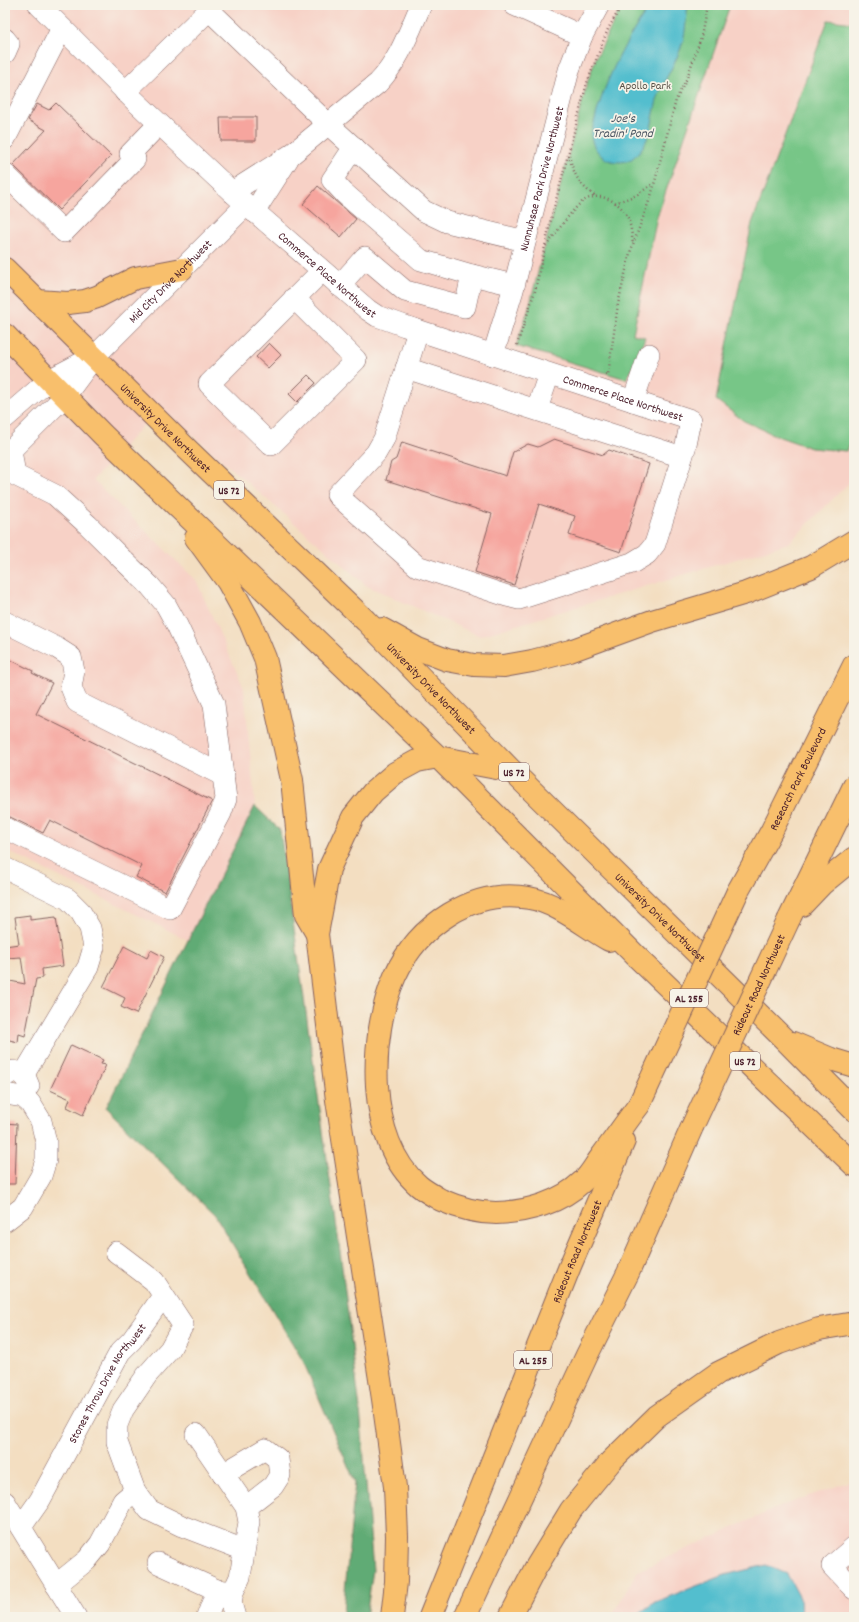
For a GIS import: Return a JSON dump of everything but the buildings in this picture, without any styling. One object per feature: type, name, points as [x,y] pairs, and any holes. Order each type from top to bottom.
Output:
[{"type":"highway","name":"University Drive Northwest","points":[[5,269],[366,622],[512,771],[854,1110]]},
{"type":"highway","points":[[37,301],[68,303],[85,300],[97,297],[135,278],[182,269]]},
{"type":"highway","name":"US 72","points":[[5,335],[103,435],[438,757],[637,957],[854,1165]]},
{"type":"highway","points":[[163,492],[228,582],[250,622],[265,658],[292,780],[306,915],[317,934]]},
{"type":"highway","points":[[366,622],[390,632],[418,649],[447,660],[474,665],[504,666],[532,661],[570,651],[652,621],[746,593],[811,567],[854,541]]},
{"type":"highway","name":"Research Park Boulevard","points":[[738,891],[772,830],[854,665]]},
{"type":"highway","points":[[392,1617],[396,1582],[394,1487],[376,1353],[337,1100],[317,934],[329,869],[353,817],[373,792],[395,773],[417,761],[438,757],[512,771]]},
{"type":"highway","points":[[789,919],[854,786]]},
{"type":"highway","points":[[789,919],[822,884],[854,858]]},
{"type":"highway","name":"Rideout Road Northwest","points":[[430,1617],[570,1266],[639,1105],[738,891]]},
{"type":"highway","points":[[637,957],[558,909],[530,898],[500,896],[472,902],[452,912],[431,927],[410,951],[396,975],[385,1003],[377,1051],[376,1092],[387,1139],[401,1166],[418,1186],[456,1207],[482,1213],[515,1212],[541,1206],[562,1197],[583,1181],[639,1105]]},
{"type":"highway","name":"Rideout Road Northwest","points":[[466,1617],[587,1355],[628,1273],[692,1128],[789,919]]},
{"type":"highway","points":[[784,1039],[831,1059],[854,1066]]},
{"type":"highway","points":[[510,1617],[535,1569],[571,1510],[611,1461],[657,1416],[718,1373],[779,1343],[819,1329],[854,1323]]},
{"type":"street","name":"Commerce Place Northwest","points":[[39,5],[125,92],[244,203],[368,310],[377,316],[418,331],[691,420],[682,457]]},
{"type":"street","name":"Mid City Drive Northwest","points":[[94,357],[182,269],[292,154],[378,83],[395,62],[421,5]]},
{"type":"street","points":[[514,5],[582,36]]},
{"type":"street","name":"Nunnuhsae Park Drive Northwest","points":[[493,356],[514,285],[558,106],[569,70],[582,36],[599,5]]},
{"type":"street","points":[[125,92],[209,10],[328,124],[424,211],[435,218],[446,222],[525,241]]},
{"type":"street","points":[[5,139],[62,28]]},
{"type":"street","points":[[5,39],[9,44],[5,53]]},
{"type":"street","points":[[5,174],[64,232],[135,159],[130,154],[159,124]]},
{"type":"street","points":[[354,147],[332,180],[380,225],[421,260],[472,275],[514,285]]},
{"type":"street","name":"Mid City Drive Northwest","points":[[244,203],[292,154]]},
{"type":"street","points":[[339,286],[365,257],[405,291],[465,307],[472,275]]},
{"type":"street","points":[[294,298],[356,360],[271,445],[209,384],[294,298],[322,271]]},
{"type":"street","points":[[406,368],[682,457],[654,544],[647,554],[632,563],[519,599],[417,566],[337,495],[376,453],[384,438],[406,368],[418,331]]},
{"type":"street","points":[[633,401],[649,354]]},
{"type":"street","points":[[5,418],[49,380],[94,357]]},
{"type":"street","points":[[5,828],[170,908],[221,813],[226,799],[214,704],[178,625],[166,605],[150,586],[55,495],[10,474],[11,450],[64,396],[94,357]]},
{"type":"street","points":[[536,409],[549,374]]},
{"type":"street","points":[[5,622],[57,648],[71,657],[74,671],[71,687],[77,702],[224,776]]},
{"type":"street","points":[[5,868],[68,899],[80,911],[90,928],[94,947],[88,967],[15,1075],[29,1086],[14,1095]]},
{"type":"street","points":[[5,1221],[23,1207],[41,1176],[46,1160],[46,1142],[42,1121],[30,1103],[14,1095]]},
{"type":"street","points":[[116,1252],[154,1281],[183,1325],[170,1349],[147,1375],[123,1410],[117,1425],[117,1442],[136,1491],[149,1510],[182,1526],[244,1550]]},
{"type":"street","name":"Stones Throw Drive Northwest","points":[[21,1527],[40,1500],[120,1352],[132,1340],[163,1296]]},
{"type":"street","points":[[196,1434],[246,1507],[249,1522],[240,1577],[225,1591],[208,1617]]},
{"type":"street","points":[[223,1474],[265,1449],[278,1459],[280,1475],[273,1486],[246,1507]]},
{"type":"street","points":[[56,1585],[87,1560],[100,1544],[123,1501],[136,1491]]},
{"type":"street","points":[[5,1502],[76,1617]]},
{"type":"street","points":[[854,1547],[832,1566],[854,1589]]},
{"type":"street","points":[[158,1563],[225,1591],[236,1617]]},
{"type":"path","points":[[524,348],[516,346],[535,291],[544,248],[587,83],[608,29],[622,5]]},
{"type":"path","points":[[600,372],[608,375],[618,304],[633,245],[655,183],[676,100],[687,78],[701,37],[707,5]]},
{"type":"path","points":[[569,155],[572,170],[580,183],[589,192],[596,196],[615,202],[628,217],[633,245]]},
{"type":"path","points":[[615,202],[637,195],[655,183]]},
{"type":"path","points":[[544,248],[584,200],[596,196]]},
{"type":"shaded area","points":[[5,5],[854,5],[854,478],[789,543],[480,636],[367,586],[160,407],[93,480],[196,580],[244,688],[255,806],[188,940],[5,850]]},
{"type":"shaded area","points":[[854,1480],[854,1617],[611,1617],[638,1571],[781,1506]]},
{"type":"green space","name":"Apollo Park","points":[[622,5],[730,5],[657,217],[633,334],[645,337],[636,364],[626,379],[516,346],[528,311],[587,83],[596,58]]},
{"type":"green space","points":[[828,20],[854,23],[854,439],[846,451],[811,448],[777,436],[744,421],[716,400],[752,223]]},
{"type":"green space","points":[[255,806],[280,830],[339,1243],[360,1409],[373,1570],[366,1617],[341,1617],[343,1612],[355,1482],[303,1361],[215,1215],[106,1108]]},
{"type":"water","name":"Joe's Tradin' Pond","points":[[651,5],[688,5],[683,41],[678,55],[659,94],[649,135],[645,143],[631,159],[622,162],[611,161],[602,156],[594,147],[591,136],[592,130],[599,104],[618,59],[642,17]]},
{"type":"water","points":[[766,1565],[787,1574],[800,1598],[801,1617],[634,1617],[655,1602],[725,1575]]}]
